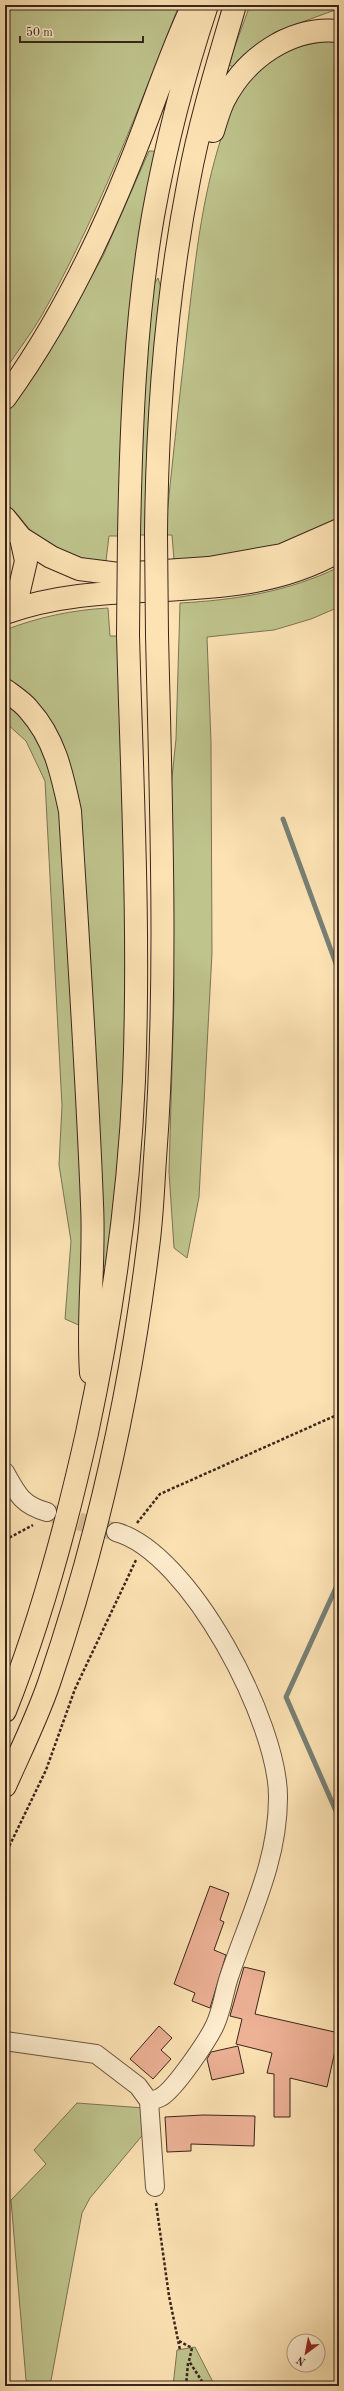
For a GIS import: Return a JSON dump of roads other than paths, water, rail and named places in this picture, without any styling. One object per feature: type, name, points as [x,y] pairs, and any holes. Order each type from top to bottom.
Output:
[{"type":"highway","points":[[5,398],[35,353],[83,272],[128,168],[194,5]]},
{"type":"highway","points":[[5,1711],[52,1573],[76,1480],[94,1400],[111,1313],[124,1223],[134,1080],[136,962],[128,635],[128,536],[135,380],[139,326],[153,216],[178,99],[207,5]]},
{"type":"highway","points":[[5,1786],[48,1685],[77,1592],[99,1511],[128,1384],[149,1245],[161,1075],[163,974],[162,841],[156,635],[156,535],[160,403],[166,329],[181,218],[207,102],[235,5]]},
{"type":"highway","points":[[181,218],[223,102],[248,65],[269,49],[288,40],[308,33],[338,29]]},
{"type":"highway","points":[[5,518],[21,538],[51,557],[79,569],[119,574],[209,568],[282,555],[339,530]]},
{"type":"highway","points":[[7,612],[19,591],[26,561],[21,538]]},
{"type":"highway","points":[[7,612],[96,593],[222,587],[257,582],[290,573],[339,551]]},
{"type":"highway","points":[[5,690],[28,709],[50,740],[61,767],[70,811],[92,1206],[92,1281],[89,1345],[94,1400]]},
{"type":"street","points":[[5,1472],[20,1498],[30,1506],[44,1512]]},
{"type":"street","points":[[122,1533],[144,1546],[175,1574],[199,1602],[219,1633],[260,1718],[272,1755],[278,1796],[275,1842],[264,1882],[229,1977],[215,2025],[180,2078],[162,2096],[149,2101]]},
{"type":"street","points":[[5,2041],[96,2054],[138,2086],[149,2101],[155,2187]]},
{"type":"waterway","points":[[283,819],[339,972]]},
{"type":"waterway","points":[[339,1581],[286,1697],[339,1818]]},
{"type":"tunnel","points":[[53,1514],[116,1532]]}]
